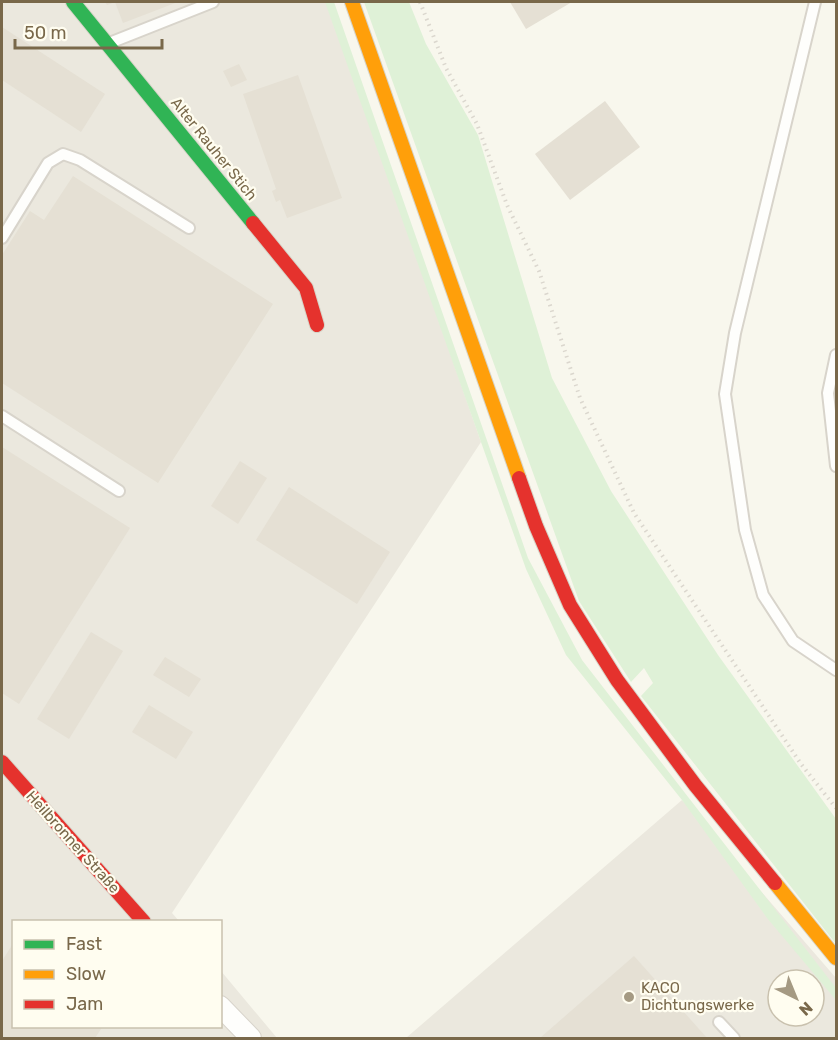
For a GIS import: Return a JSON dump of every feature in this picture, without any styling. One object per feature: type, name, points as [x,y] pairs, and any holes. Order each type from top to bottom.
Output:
[{"type":"main road","name":"Alter Rauher Stich","points":[[73,2],[306,288],[317,325]]},
{"type":"main road","points":[[352,2],[536,526],[570,604],[616,680],[656,735],[837,958]]},
{"type":"main road","name":"Heilbronner Straße","points":[[2,762],[143,920]]},
{"type":"street","points":[[222,1008],[251,1038]]},
{"type":"lane","points":[[107,44],[213,2]]},
{"type":"lane","points":[[815,2],[735,333],[725,394],[745,530],[763,595],[793,641],[837,670]]},
{"type":"lane","points":[[2,238],[48,163],[63,154],[80,160],[189,228]]},
{"type":"lane","points":[[837,355],[828,393],[837,466]]},
{"type":"lane","points":[[2,416],[119,491]]},
{"type":"lane","points":[[719,1022],[734,1038]]},
{"type":"path","points":[[420,2],[446,68],[477,124],[507,205],[540,271],[580,398],[634,513],[801,764],[837,808]]},
{"type":"shaded area","points":[[2,2],[328,2],[481,442],[172,913],[178,920],[12,920],[12,1028],[222,1028],[222,972],[277,1038],[2,1038]]},
{"type":"shaded area","points":[[682,800],[836,978],[836,1038],[406,1038]]},
{"type":"green space","points":[[325,2],[334,2],[528,558],[582,660],[821,968],[809,968],[767,918],[682,800],[566,655],[526,569]]},
{"type":"green space","points":[[364,2],[409,2],[426,44],[478,135],[552,378],[611,491],[718,655],[836,819],[836,944],[641,696],[653,683],[644,668],[631,682],[579,601]]},
{"type":"green space","points":[[826,975],[836,988],[836,1000],[826,988]]},
{"type":"building","points":[[115,2],[178,2],[123,23]]},
{"type":"building","points":[[510,2],[572,2],[526,29]]},
{"type":"building","points":[[2,27],[105,94],[81,132],[2,80]]},
{"type":"building","points":[[239,64],[247,80],[231,87],[223,71]]},
{"type":"building","points":[[298,75],[342,198],[287,218],[280,200],[276,202],[272,191],[276,189],[243,94]]},
{"type":"building","points":[[605,101],[640,147],[570,200],[535,154]]},
{"type":"building","points":[[73,176],[273,304],[158,483],[2,383],[2,255],[30,211],[44,220]]},
{"type":"building","points":[[2,447],[130,528],[19,704],[2,693]]},
{"type":"building","points":[[240,461],[267,478],[238,524],[211,506]]},
{"type":"building","points":[[289,487],[390,552],[357,604],[256,540]]},
{"type":"building","points":[[91,632],[123,651],[69,739],[37,719]]},
{"type":"building","points":[[165,657],[201,679],[189,697],[153,675]]},
{"type":"building","points":[[149,705],[193,732],[176,759],[132,732]]},
{"type":"building","points":[[12,945],[12,1028],[102,1028],[95,1038],[2,1038],[2,961]]},
{"type":"building","name":"KACO Dichtungswerke","points":[[634,956],[707,1038],[540,1038]]},
{"type":"traffic: fast","points":[[73,2],[253,223]]},
{"type":"traffic: slow","points":[[352,2],[519,478]]},
{"type":"traffic: slow","points":[[775,883],[836,958]]},
{"type":"traffic: jam","points":[[253,223],[306,288],[317,325]]},
{"type":"traffic: jam","points":[[519,478],[536,526],[570,605],[617,680],[695,785],[775,883]]},
{"type":"traffic: jam","points":[[2,762],[142,920]]},
{"type":"place","name":"KACO Dichtungswerke","points":[[629,997]]}]
